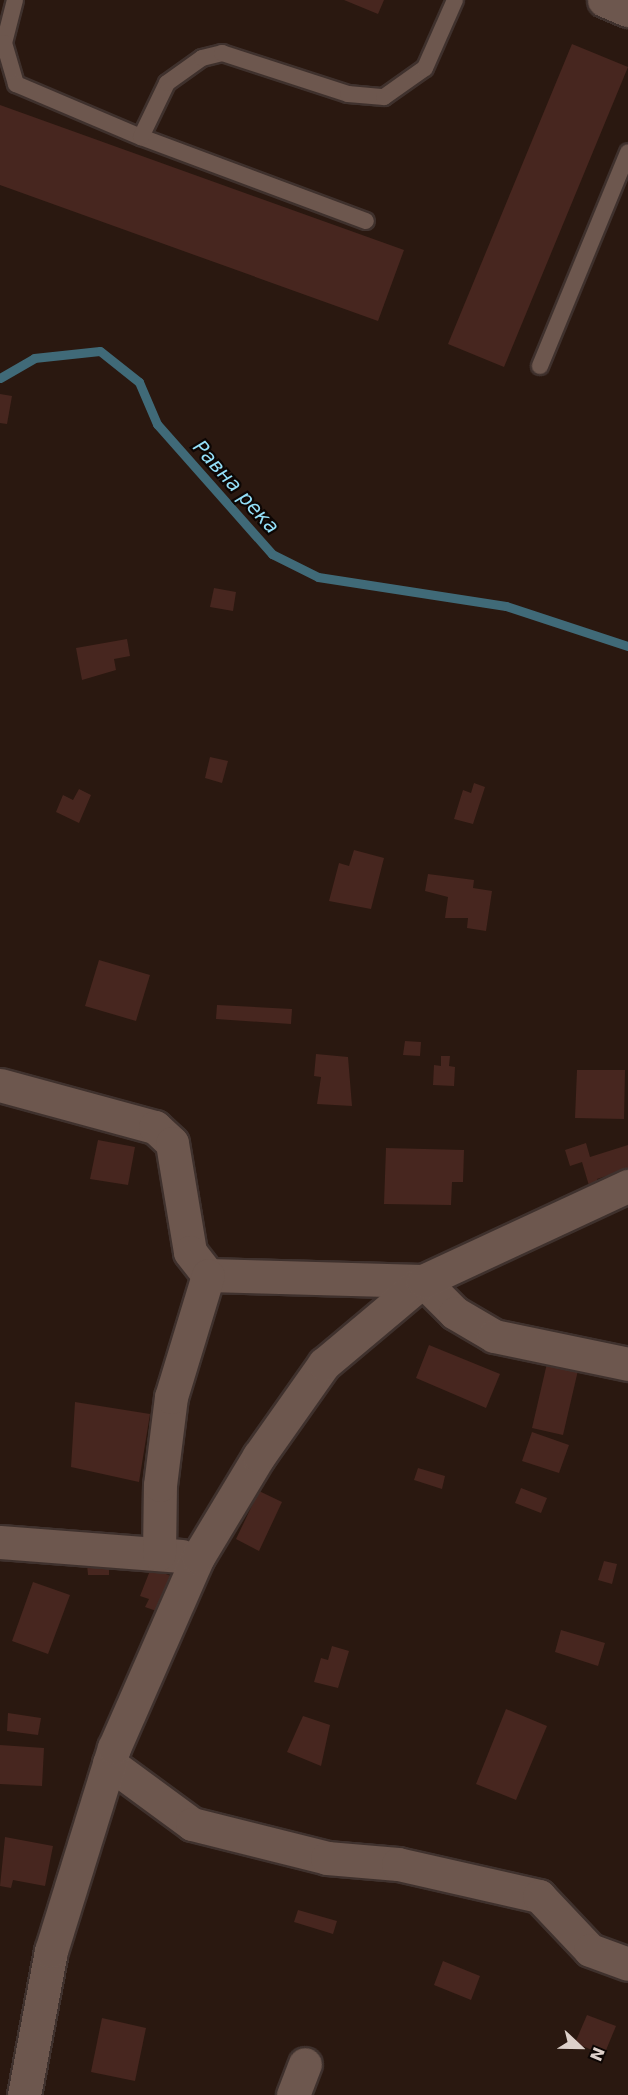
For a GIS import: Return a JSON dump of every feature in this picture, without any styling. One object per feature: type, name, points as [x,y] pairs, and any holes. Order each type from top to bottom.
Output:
[{"type":"street","points":[[604,0],[628,10]]},
{"type":"street","points":[[0,1085],[155,1127],[172,1143],[190,1252],[208,1275]]},
{"type":"street","points":[[24,2095],[51,1951],[109,1763],[198,1557],[324,1364],[423,1281],[628,1185]]},
{"type":"street","points":[[208,1275],[423,1281],[455,1313],[494,1336],[628,1364]]},
{"type":"street","points":[[159,1554],[160,1485],[171,1397],[208,1275]]},
{"type":"street","points":[[0,1542],[198,1557]]},
{"type":"street","points":[[109,1763],[192,1824],[327,1858],[399,1864],[539,1896],[590,1950],[628,1964]]},
{"type":"street","points":[[293,2095],[305,2064]]},
{"type":"lane","points":[[15,0],[4,43],[16,84],[141,137],[366,221]]},
{"type":"lane","points":[[141,137],[167,83],[202,58],[222,53],[348,94],[384,97],[425,68],[455,0]]},
{"type":"lane","points":[[540,366],[628,152]]},
{"type":"building","points":[[344,0],[384,0],[378,14]]},
{"type":"building","points":[[572,44],[628,67],[504,367],[448,344]]},
{"type":"building","points":[[0,105],[404,250],[378,321],[0,185]]},
{"type":"building","points":[[0,394],[12,396],[7,424],[0,423]]},
{"type":"building","points":[[214,588],[236,592],[233,611],[210,607]]},
{"type":"building","points":[[127,639],[130,656],[114,659],[116,670],[82,680],[76,648]]},
{"type":"building","points":[[210,757],[228,761],[222,783],[205,778]]},
{"type":"building","points":[[474,783],[485,787],[473,824],[454,819],[463,790],[471,793]]},
{"type":"building","points":[[79,789],[91,795],[79,823],[56,812],[63,795],[73,800]]},
{"type":"building","points":[[354,850],[384,858],[371,909],[329,901],[339,863],[349,866]]},
{"type":"building","points":[[428,874],[474,880],[473,888],[492,891],[486,931],[467,928],[468,918],[445,918],[448,897],[425,891]]},
{"type":"building","points":[[99,960],[150,975],[136,1021],[85,1006]]},
{"type":"building","points":[[217,1005],[292,1009],[291,1024],[216,1019]]},
{"type":"building","points":[[405,1041],[421,1042],[420,1056],[403,1055]]},
{"type":"building","points":[[316,1054],[348,1057],[352,1106],[317,1104],[321,1077],[314,1076]]},
{"type":"building","points":[[441,1056],[450,1056],[449,1066],[455,1067],[454,1086],[433,1085],[434,1065],[441,1066]]},
{"type":"building","points":[[577,1070],[625,1070],[624,1119],[575,1118]]},
{"type":"building","points":[[98,1140],[135,1147],[128,1185],[90,1179]]},
{"type":"building","points":[[586,1143],[590,1157],[628,1145],[628,1169],[597,1179],[599,1186],[590,1189],[582,1162],[570,1166],[565,1150]]},
{"type":"building","points":[[386,1148],[464,1150],[463,1182],[452,1182],[451,1205],[384,1204]]},
{"type":"building","points":[[429,1345],[500,1374],[486,1408],[416,1378]]},
{"type":"building","points":[[548,1359],[579,1366],[563,1435],[532,1428]]},
{"type":"building","points":[[75,1402],[150,1414],[139,1482],[71,1467]]},
{"type":"building","points":[[532,1432],[569,1445],[559,1473],[522,1461]]},
{"type":"building","points":[[418,1468],[445,1476],[442,1489],[414,1480]]},
{"type":"building","points":[[521,1488],[547,1498],[541,1513],[515,1503]]},
{"type":"building","points":[[259,1491],[282,1502],[259,1551],[236,1539]]},
{"type":"building","points":[[604,1561],[617,1564],[612,1584],[598,1580]]},
{"type":"building","points":[[87,1564],[109,1565],[109,1575],[88,1575]]},
{"type":"building","points":[[151,1568],[176,1578],[162,1613],[145,1607],[149,1599],[140,1596]]},
{"type":"building","points":[[33,1582],[70,1595],[48,1654],[12,1641]]},
{"type":"building","points":[[561,1630],[605,1643],[598,1666],[555,1652]]},
{"type":"building","points":[[332,1646],[349,1651],[338,1688],[314,1682],[321,1658],[328,1660]]},
{"type":"building","points":[[506,1709],[547,1726],[516,1800],[476,1784]]},
{"type":"building","points":[[8,1713],[41,1718],[38,1735],[7,1731]]},
{"type":"building","points":[[303,1716],[330,1725],[321,1766],[287,1752]]},
{"type":"building","points":[[0,1745],[44,1748],[42,1786],[0,1784]]},
{"type":"building","points":[[5,1837],[53,1846],[45,1886],[13,1880],[11,1888],[0,1886]]},
{"type":"building","points":[[298,1910],[337,1921],[333,1934],[294,1922]]},
{"type":"building","points":[[443,1961],[480,1976],[471,2000],[434,1985]]},
{"type":"building","points":[[587,2015],[616,2026],[604,2055],[575,2043]]},
{"type":"building","points":[[102,2018],[146,2028],[135,2081],[91,2072]]},
{"type":"waterway","name":"Равна река","points":[[0,378],[34,358],[100,351],[139,382],[157,424],[272,554],[318,577],[506,606],[628,646]]}]
